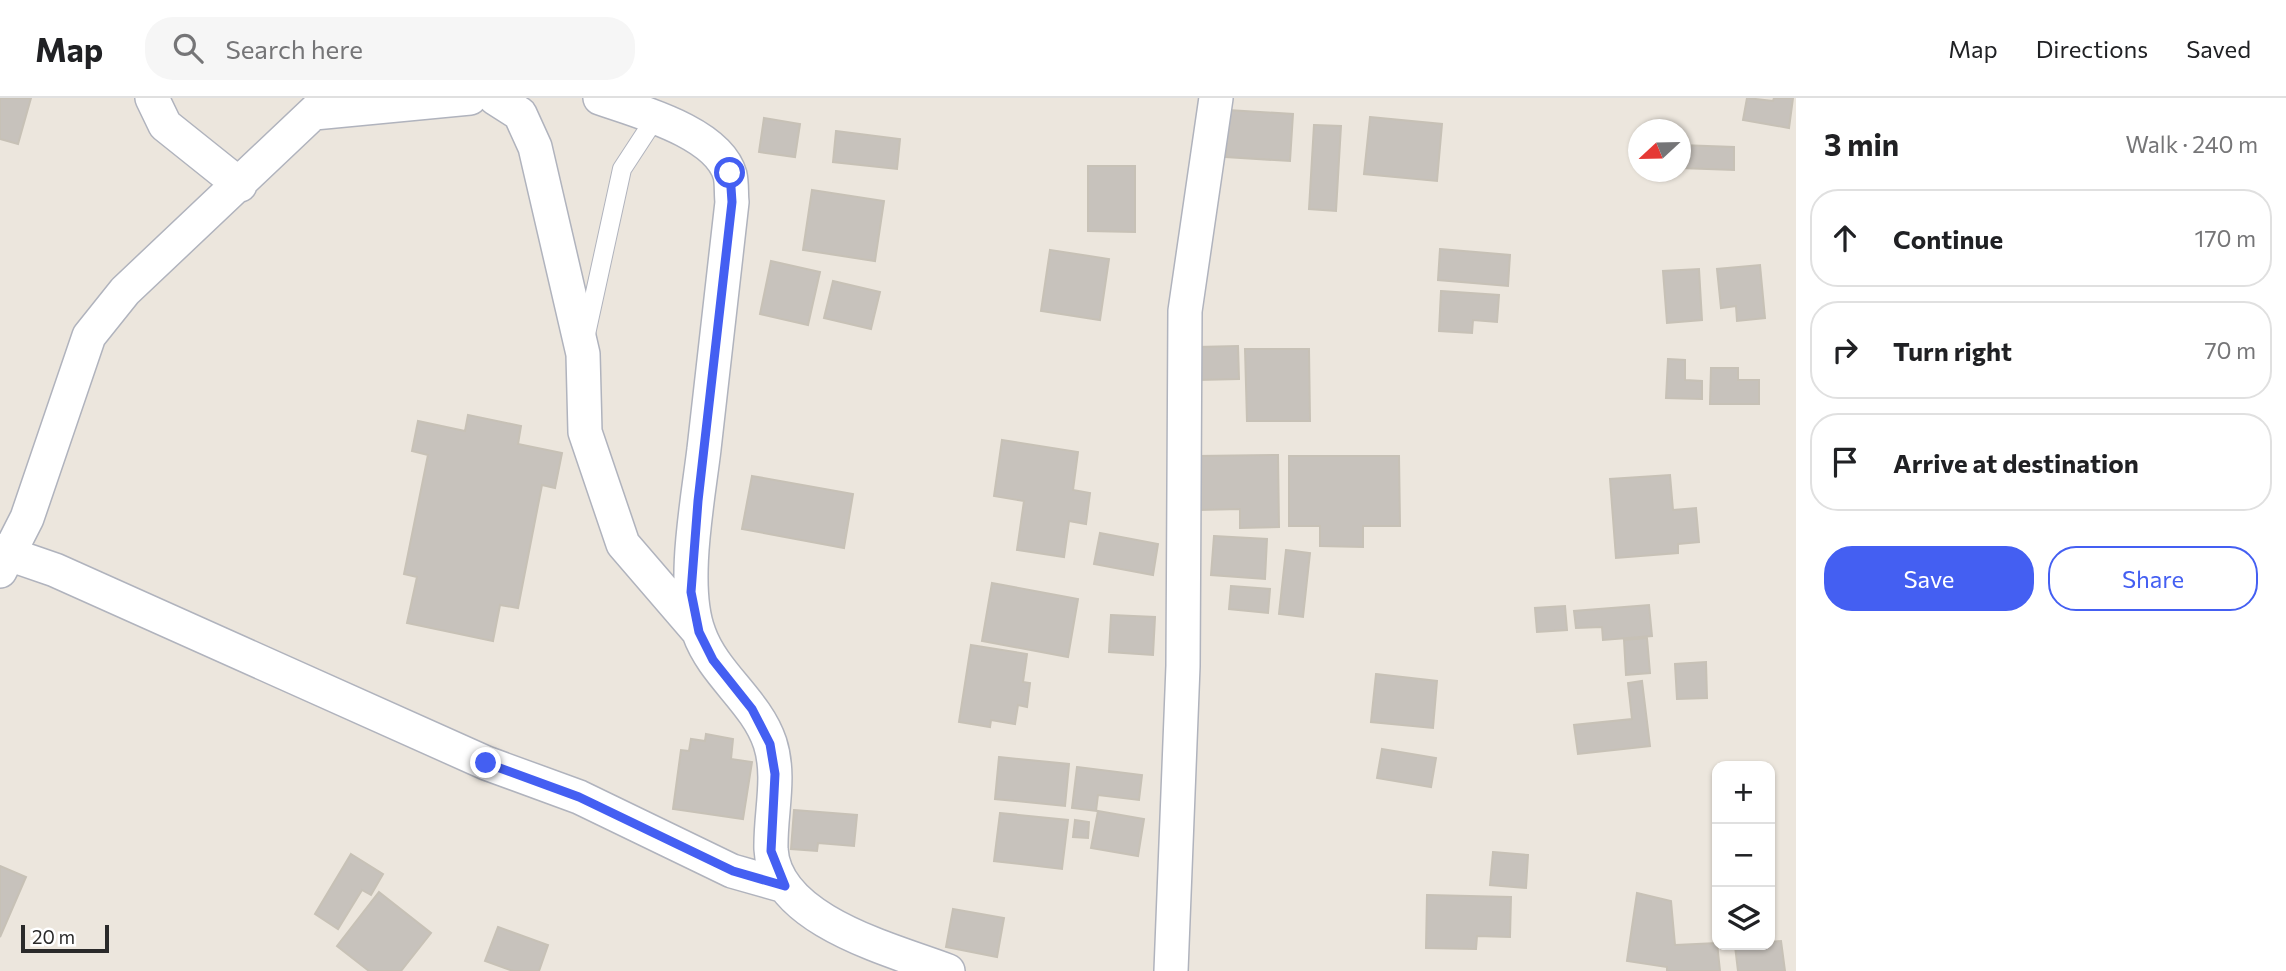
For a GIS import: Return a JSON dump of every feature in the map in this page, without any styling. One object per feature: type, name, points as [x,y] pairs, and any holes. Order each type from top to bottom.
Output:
[{"type":"street","points":[[152,98],[165,125],[240,185]]},
{"type":"street","points":[[470,98],[322,105],[240,185],[125,290],[89,336],[27,517],[3,559],[55,570],[486,763],[579,797],[733,871],[785,886]]},
{"type":"street","points":[[495,98],[520,114],[535,147],[583,354],[585,432],[623,544],[699,632],[713,660],[752,709],[770,744],[775,774],[771,851],[785,886],[804,909],[855,936],[948,971]]},
{"type":"street","points":[[600,98],[678,125],[710,148],[730,173],[732,202],[691,592],[699,632]]},
{"type":"street","points":[[1171,971],[1183,666],[1185,311],[1216,98]]},
{"type":"lane","points":[[583,354],[622,169],[656,117]]},
{"type":"building","points":[[0,98],[31,98],[18,144],[0,139]]},
{"type":"building","points":[[1747,98],[1773,101],[1774,98],[1793,98],[1789,128],[1743,120]]},
{"type":"building","points":[[1228,110],[1293,114],[1290,161],[1226,157]]},
{"type":"building","points":[[1370,117],[1442,124],[1437,181],[1364,174]]},
{"type":"building","points":[[764,118],[800,124],[795,157],[759,152]]},
{"type":"building","points":[[1314,125],[1341,126],[1336,211],[1309,209]]},
{"type":"building","points":[[836,131],[900,139],[897,169],[833,162]]},
{"type":"building","points":[[1691,145],[1734,147],[1734,170],[1691,168]]},
{"type":"building","points":[[1088,166],[1135,166],[1135,232],[1088,231]]},
{"type":"building","points":[[812,190],[884,201],[875,261],[803,250]]},
{"type":"building","points":[[1440,249],[1510,255],[1508,286],[1438,280]]},
{"type":"building","points":[[1050,250],[1109,259],[1100,320],[1041,311]]},
{"type":"building","points":[[771,261],[820,272],[808,325],[760,314]]},
{"type":"building","points":[[1760,265],[1765,318],[1737,321],[1736,306],[1721,308],[1717,269]]},
{"type":"building","points":[[1699,269],[1702,320],[1667,323],[1663,271]]},
{"type":"building","points":[[833,281],[880,292],[871,329],[824,318]]},
{"type":"building","points":[[1441,291],[1499,295],[1497,322],[1473,320],[1472,333],[1439,331]]},
{"type":"building","points":[[1238,346],[1239,379],[1198,380],[1197,347]]},
{"type":"building","points":[[1245,349],[1309,349],[1310,421],[1247,421]]},
{"type":"building","points":[[1668,359],[1685,360],[1685,380],[1702,381],[1702,399],[1666,398]]},
{"type":"building","points":[[1711,368],[1738,368],[1738,380],[1759,380],[1759,404],[1710,404]]},
{"type":"building","points":[[468,415],[521,426],[518,444],[562,453],[555,488],[542,485],[518,608],[500,605],[493,641],[407,623],[417,577],[404,574],[428,455],[412,451],[418,421],[465,431]]},
{"type":"building","points":[[1002,440],[1078,452],[1073,490],[1090,493],[1086,524],[1069,521],[1064,557],[1017,550],[1024,501],[994,496]]},
{"type":"building","points":[[1278,455],[1279,527],[1240,528],[1240,509],[1199,510],[1198,456]]},
{"type":"building","points":[[1289,456],[1399,456],[1400,526],[1363,526],[1363,547],[1320,546],[1320,526],[1289,526]]},
{"type":"building","points":[[1670,475],[1673,510],[1696,508],[1699,542],[1678,544],[1678,553],[1616,558],[1610,479]]},
{"type":"building","points":[[752,476],[853,494],[844,548],[742,529]]},
{"type":"building","points":[[1100,533],[1158,544],[1153,575],[1094,564]]},
{"type":"building","points":[[1214,536],[1267,539],[1265,579],[1211,575]]},
{"type":"building","points":[[1286,550],[1310,553],[1303,617],[1279,614]]},
{"type":"building","points":[[992,583],[1078,599],[1068,657],[982,641]]},
{"type":"building","points":[[1231,586],[1270,589],[1268,613],[1229,609]]},
{"type":"building","points":[[1649,605],[1652,636],[1603,640],[1602,627],[1576,628],[1574,611]]},
{"type":"building","points":[[1565,606],[1567,630],[1537,632],[1535,608]]},
{"type":"building","points":[[1111,615],[1155,617],[1153,655],[1109,652]]},
{"type":"building","points":[[1647,638],[1650,673],[1626,675],[1624,640]]},
{"type":"building","points":[[971,645],[1027,654],[1023,682],[1030,683],[1027,707],[1018,705],[1015,724],[991,720],[990,727],[959,722]]},
{"type":"building","points":[[1706,662],[1707,698],[1677,699],[1675,664]]},
{"type":"building","points":[[1376,674],[1437,681],[1433,728],[1371,722]]},
{"type":"building","points":[[1642,681],[1650,746],[1578,754],[1574,725],[1632,719],[1628,683]]},
{"type":"building","points":[[706,734],[733,739],[731,759],[752,762],[743,819],[673,809],[681,750],[689,751],[691,739],[705,741]]},
{"type":"building","points":[[1382,749],[1436,758],[1431,787],[1377,778]]},
{"type":"building","points":[[999,757],[1069,764],[1065,806],[995,799]]},
{"type":"building","points":[[1077,767],[1142,775],[1139,800],[1098,795],[1096,811],[1072,808]]},
{"type":"building","points":[[794,810],[857,815],[854,846],[818,843],[817,851],[791,849]]},
{"type":"building","points":[[1098,811],[1144,819],[1138,856],[1091,848]]},
{"type":"building","points":[[1000,813],[1068,820],[1062,869],[994,861]]},
{"type":"building","points":[[1075,820],[1089,822],[1088,838],[1073,837]]},
{"type":"building","points":[[1493,852],[1528,855],[1526,888],[1490,885]]},
{"type":"building","points":[[351,854],[383,874],[371,895],[362,890],[338,929],[315,914]]},
{"type":"building","points":[[0,866],[26,877],[0,937]]},
{"type":"building","points":[[379,892],[431,933],[401,971],[369,971],[337,946]]},
{"type":"building","points":[[1637,893],[1671,901],[1675,945],[1712,943],[1712,950],[1718,950],[1720,971],[1667,971],[1667,967],[1627,961]]},
{"type":"building","points":[[1427,895],[1511,897],[1510,937],[1477,936],[1476,949],[1426,948]]},
{"type":"building","points":[[953,909],[1004,918],[997,957],[946,947]]},
{"type":"building","points":[[498,927],[548,945],[539,971],[513,971],[485,961]]},
{"type":"building","points":[[1781,941],[1785,971],[1738,971],[1735,950],[1775,950],[1775,942]]},
{"type":"route","points":[[486,763],[579,797],[733,871],[785,886],[771,851],[775,774],[770,744],[752,709],[713,660],[699,632],[691,592],[698,501],[732,202],[730,173]]}]
